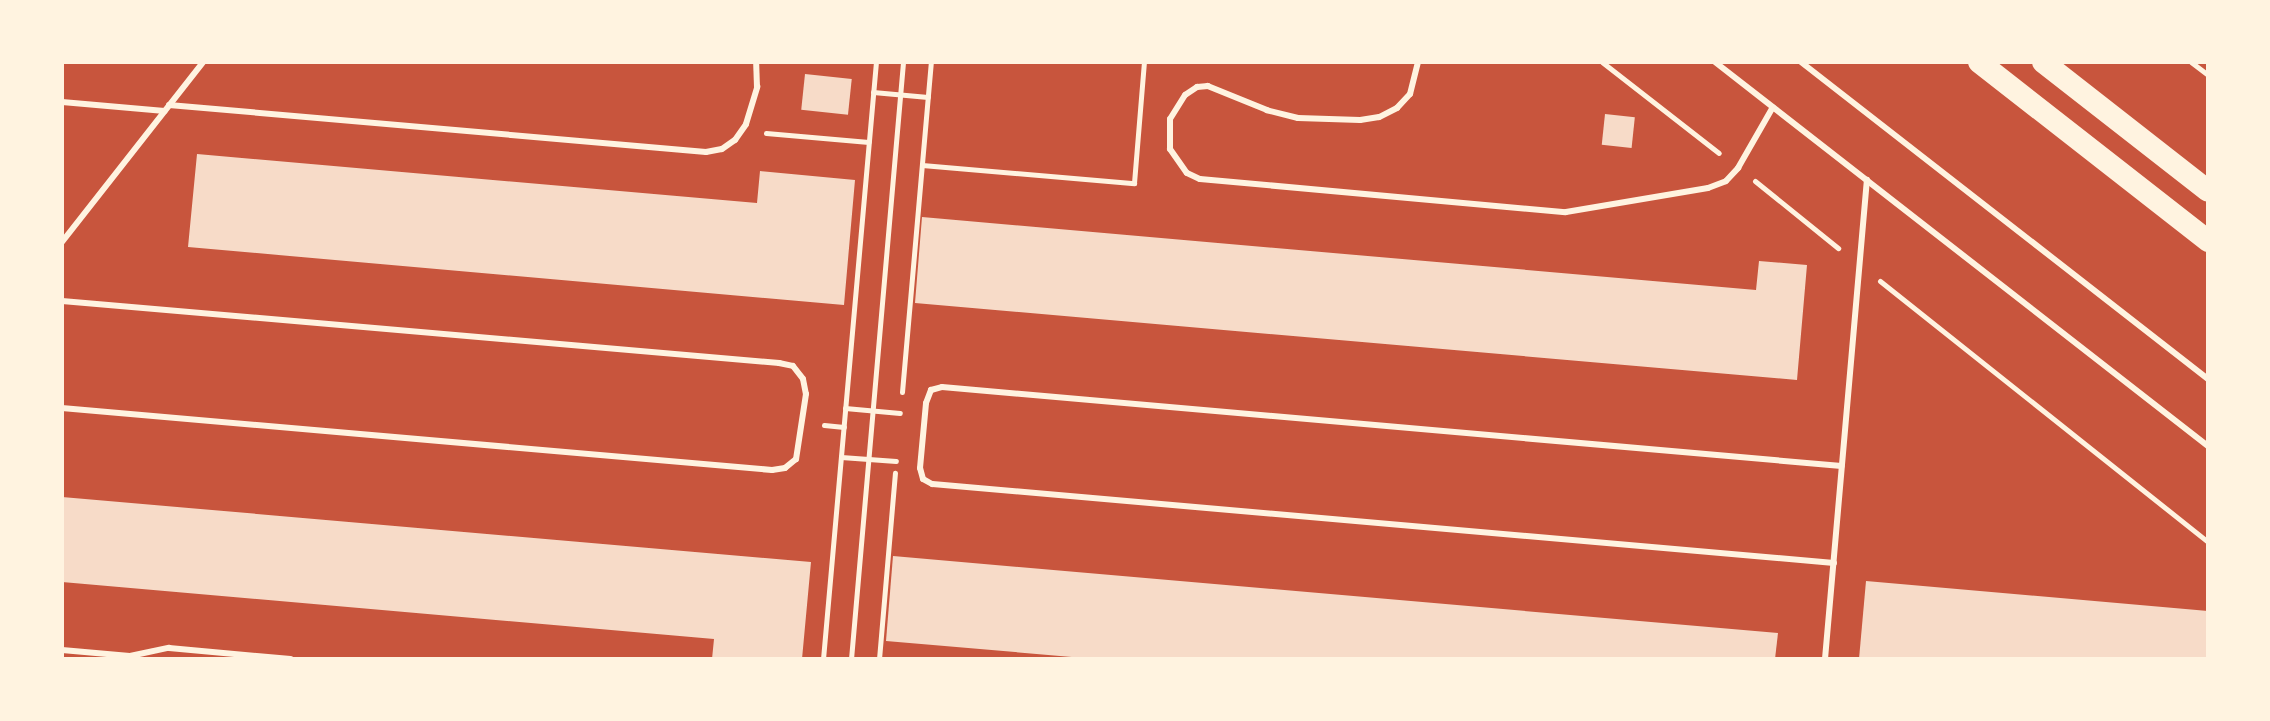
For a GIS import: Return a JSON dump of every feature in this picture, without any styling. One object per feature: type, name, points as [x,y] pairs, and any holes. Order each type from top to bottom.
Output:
[{"type":"highway","points":[[1979,62],[2208,241]]},
{"type":"highway","points":[[2043,62],[2208,191]]},
{"type":"lane","points":[[62,242],[203,62]]},
{"type":"lane","points":[[62,102],[706,152],[722,149],[741,131],[753,106],[757,87],[756,62]]},
{"type":"lane","points":[[1418,62],[1410,94],[1397,108],[1379,117],[1360,120],[1298,118],[1267,110],[1208,86],[1197,87],[1185,95],[1170,119],[1170,149],[1187,173],[1200,179],[1566,212],[1708,188],[1726,181],[1738,168],[1773,107]]},
{"type":"lane","points":[[1715,62],[2208,446]]},
{"type":"lane","points":[[1801,62],[2208,379]]},
{"type":"lane","points":[[1825,659],[1867,180]]},
{"type":"lane","points":[[62,301],[779,363],[793,366],[803,379],[806,394],[796,459],[785,468],[772,470],[62,408]]},
{"type":"lane","points":[[1834,563],[932,484],[923,479],[920,468],[924,419],[931,390],[942,387],[1842,466]]},
{"type":"lane","points":[[62,650],[130,657],[169,648],[291,659]]},
{"type":"path","points":[[823,659],[876,62]]},
{"type":"path","points":[[851,659],[903,62]]},
{"type":"path","points":[[899,422],[931,62]]},
{"type":"path","points":[[922,165],[1134,183],[1144,62]]},
{"type":"path","points":[[1602,62],[2208,542]]},
{"type":"path","points":[[2191,62],[2208,75]]},
{"type":"path","points":[[873,92],[928,97]]},
{"type":"path","points":[[741,131],[869,142]]},
{"type":"path","points":[[845,408],[900,413]]},
{"type":"path","points":[[879,659],[897,446]]},
{"type":"path","points":[[841,457],[896,461]]},
{"type":"building","points":[[805,74],[852,79],[848,115],[801,110]]},
{"type":"building","points":[[1605,114],[1635,117],[1632,148],[1602,145]]},
{"type":"building","points":[[197,154],[757,203],[760,171],[855,180],[844,305],[188,247]]},
{"type":"building","points":[[922,217],[1756,290],[1759,261],[1807,265],[1797,380],[915,303]]},
{"type":"building","points":[[62,497],[811,562],[802,659],[712,659],[714,639],[62,582]]},
{"type":"building","points":[[893,556],[1778,633],[1775,659],[1095,659],[886,641]]},
{"type":"building","points":[[1866,581],[2208,611],[2208,659],[1859,659]]}]
